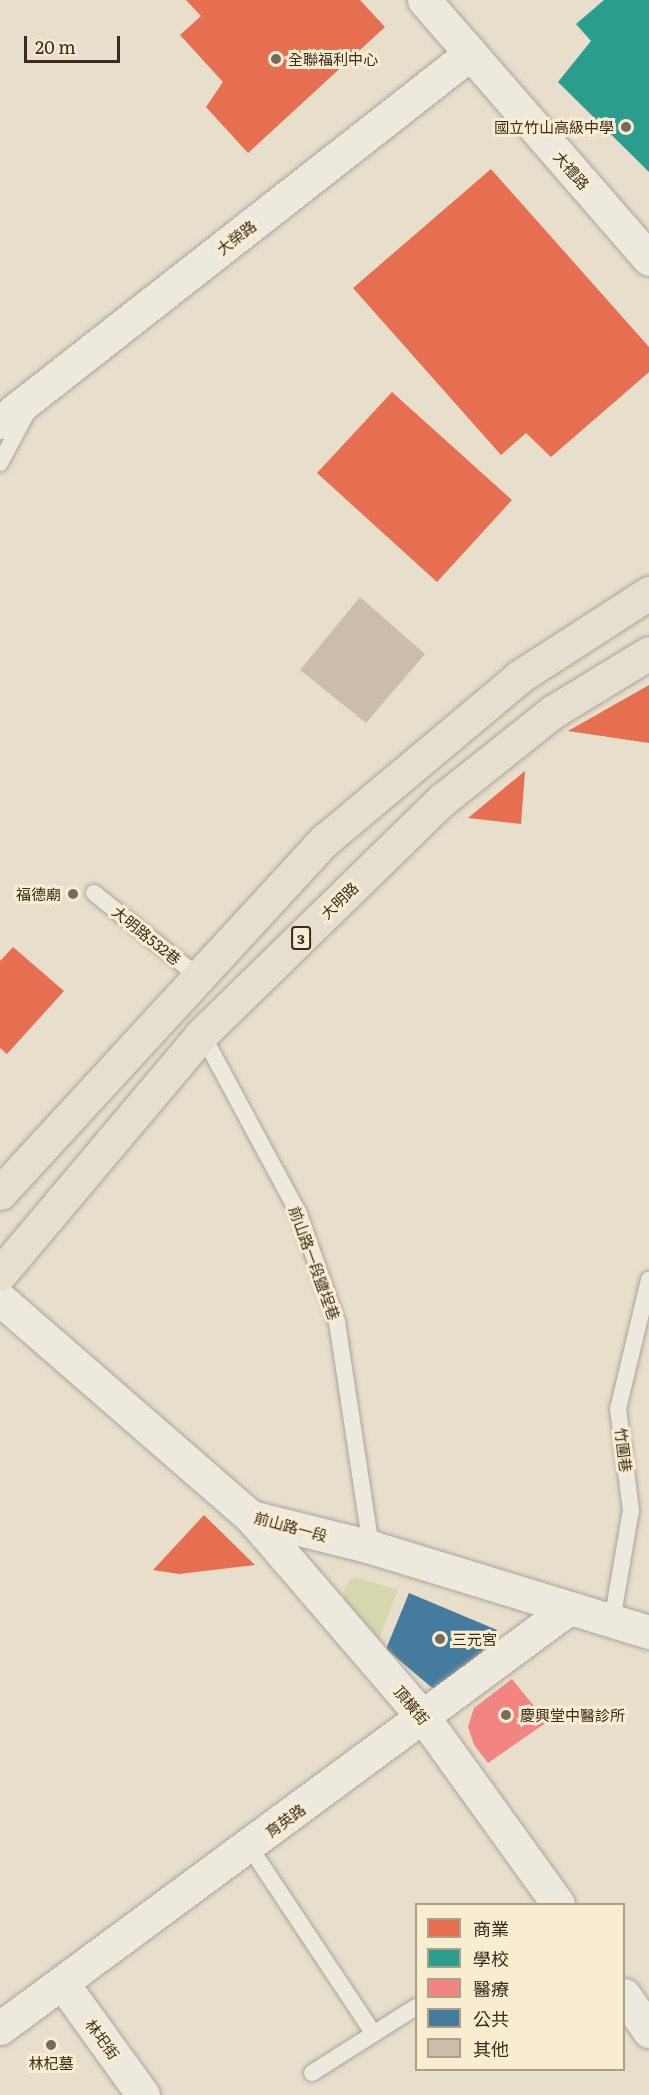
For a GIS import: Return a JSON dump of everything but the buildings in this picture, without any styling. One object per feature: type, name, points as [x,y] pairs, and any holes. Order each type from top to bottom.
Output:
[{"type":"main road","points":[[0,1193],[325,840],[519,677],[649,592]]},
{"type":"main road","name":"大明路","points":[[0,1274],[202,1034],[442,800],[554,711],[649,653]]},
{"type":"street","name":"大禮路","points":[[424,0],[649,259]]},
{"type":"street","name":"大榮路","points":[[0,422],[471,53]]},
{"type":"street","name":"前山路一段","points":[[0,1299],[251,1517],[371,1547],[649,1632]]},
{"type":"street","name":"頂橫街","points":[[251,1517],[424,1718],[557,1903]]},
{"type":"street","name":"育英路","points":[[0,2028],[424,1718],[568,1608]]},
{"type":"street","name":"林圯街","points":[[63,1984],[143,2095]]},
{"type":"street","points":[[625,1996],[649,2031]]},
{"type":"lane","points":[[0,463],[37,393]]},
{"type":"lane","name":"大明路532巷","points":[[94,893],[199,977]]},
{"type":"lane","name":"前山路一段鹽埕巷","points":[[202,1034],[299,1214],[337,1322],[371,1547]]},
{"type":"lane","name":"竹圍巷","points":[[612,1621],[632,1510],[618,1408],[649,1280]]},
{"type":"lane","points":[[249,1846],[372,2031]]},
{"type":"lane","points":[[312,2073],[372,2031],[415,2008]]},
{"type":"green space","points":[[358,1578],[398,1590],[378,1642],[344,1600],[345,1586],[350,1579]]},
{"type":"place","name":"全聯福利中心","points":[[276,59]]},
{"type":"place","name":"國立竹山高級中學","points":[[626,127]]},
{"type":"place","name":"福德廟","points":[[73,894]]},
{"type":"place","name":"三元宮","points":[[440,1639]]},
{"type":"place","name":"慶興堂中醫診所","points":[[506,1715]]},
{"type":"place","name":"林杞墓","points":[[51,2045]]}]
